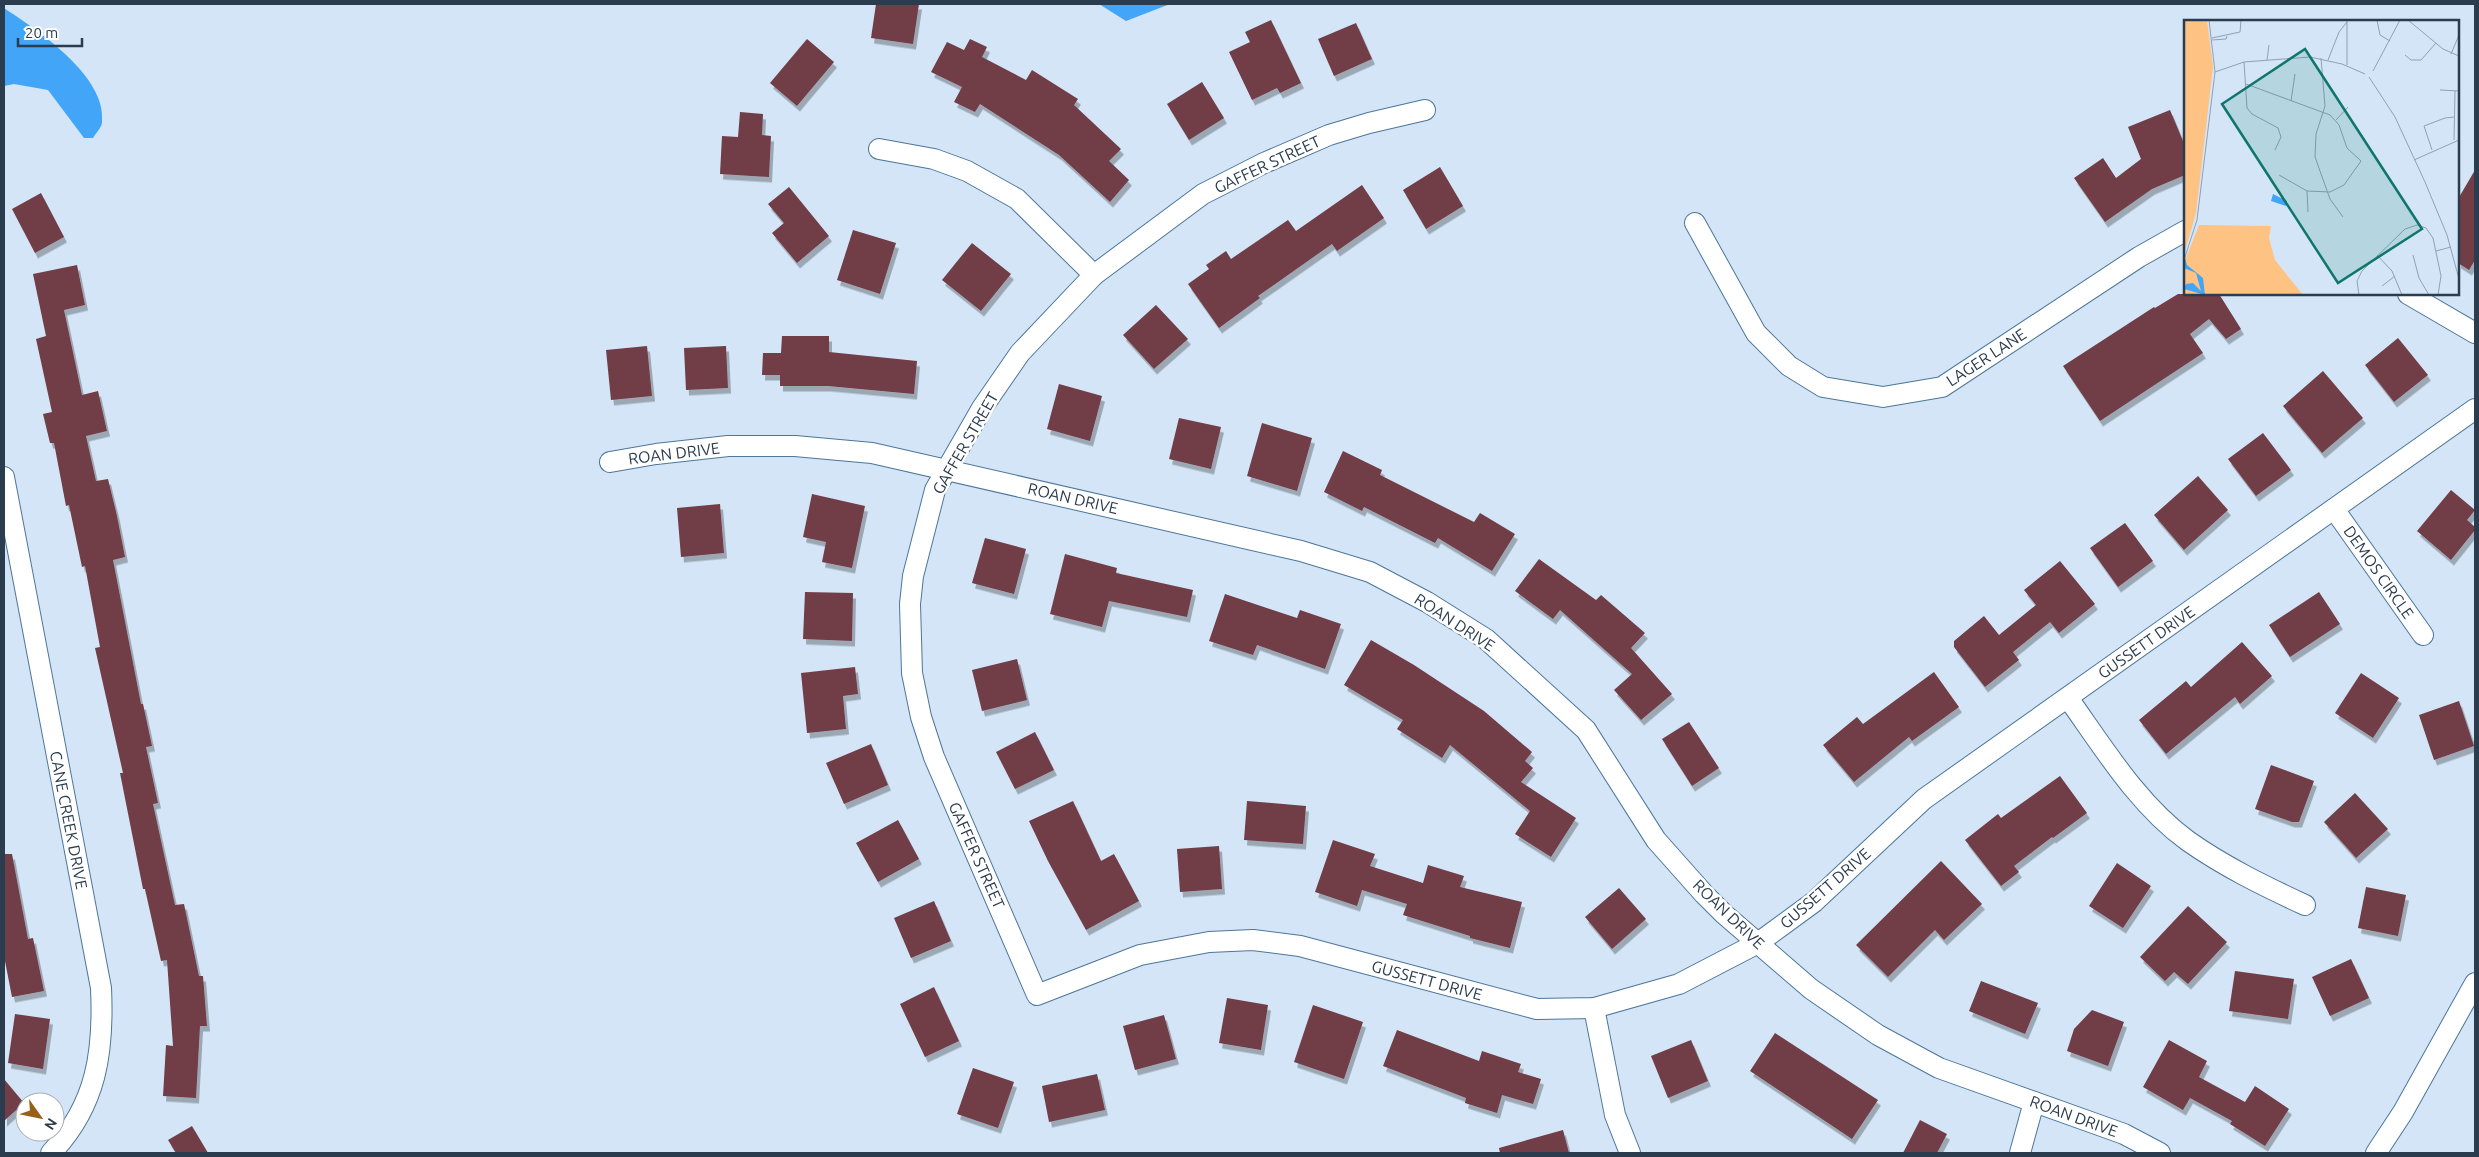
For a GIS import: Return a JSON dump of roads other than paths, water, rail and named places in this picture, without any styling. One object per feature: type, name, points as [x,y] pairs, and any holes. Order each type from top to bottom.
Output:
[{"type":"street","name":"GAFFER STREET","points":[[1037,995],[934,757],[921,717],[912,673],[910,604],[913,576],[935,490],[982,408],[1020,353],[1094,275],[1203,194],[1264,163],[1329,135],[1369,123],[1425,110]]},
{"type":"street","points":[[879,149],[943,162],[967,171],[1017,199],[1094,275]]},
{"type":"street","name":"LAGER LANE","points":[[1695,224],[1756,333],[1789,366],[1823,387],[1883,397],[1942,386],[2139,257],[2184,232]]},
{"type":"street","points":[[2410,295],[2475,333]]},
{"type":"street","name":"GUSSETT DRIVE","points":[[1037,995],[1140,955],[1209,942],[1253,940],[1300,946],[1537,1009],[1594,1008],[1679,984],[1758,943],[1814,902],[1924,799],[2475,409]]},
{"type":"street","name":"ROAN DRIVE","points":[[610,462],[656,454],[728,446],[795,446],[872,453],[946,468],[1301,551],[1370,572],[1427,602],[1486,639],[1586,730],[1656,840],[1724,914],[1811,988],[1878,1034],[1939,1068],[2124,1134],[2160,1153]]},
{"type":"street","name":"CANE CREEK DRIVE","points":[[4,477],[12,559],[101,988],[103,1020],[98,1066],[90,1094],[78,1118],[53,1153]]},
{"type":"street","name":"DEMOS CIRCLE","points":[[2334,509],[2423,635]]},
{"type":"street","points":[[2068,698],[2121,771],[2153,809],[2187,840],[2242,875],[2305,905]]},
{"type":"street","points":[[2376,1153],[2403,1112],[2475,983]]},
{"type":"street","points":[[1594,1008],[1615,1115],[1630,1153]]},
{"type":"street","points":[[2020,1153],[2034,1102]]},
{"type":"water","points":[[1099,4],[1170,4],[1126,21]]},
{"type":"water","points":[[4,8],[67,56],[82,72],[93,88],[101,105],[102,124],[93,138],[84,138],[48,90],[14,84],[4,86]]}]
